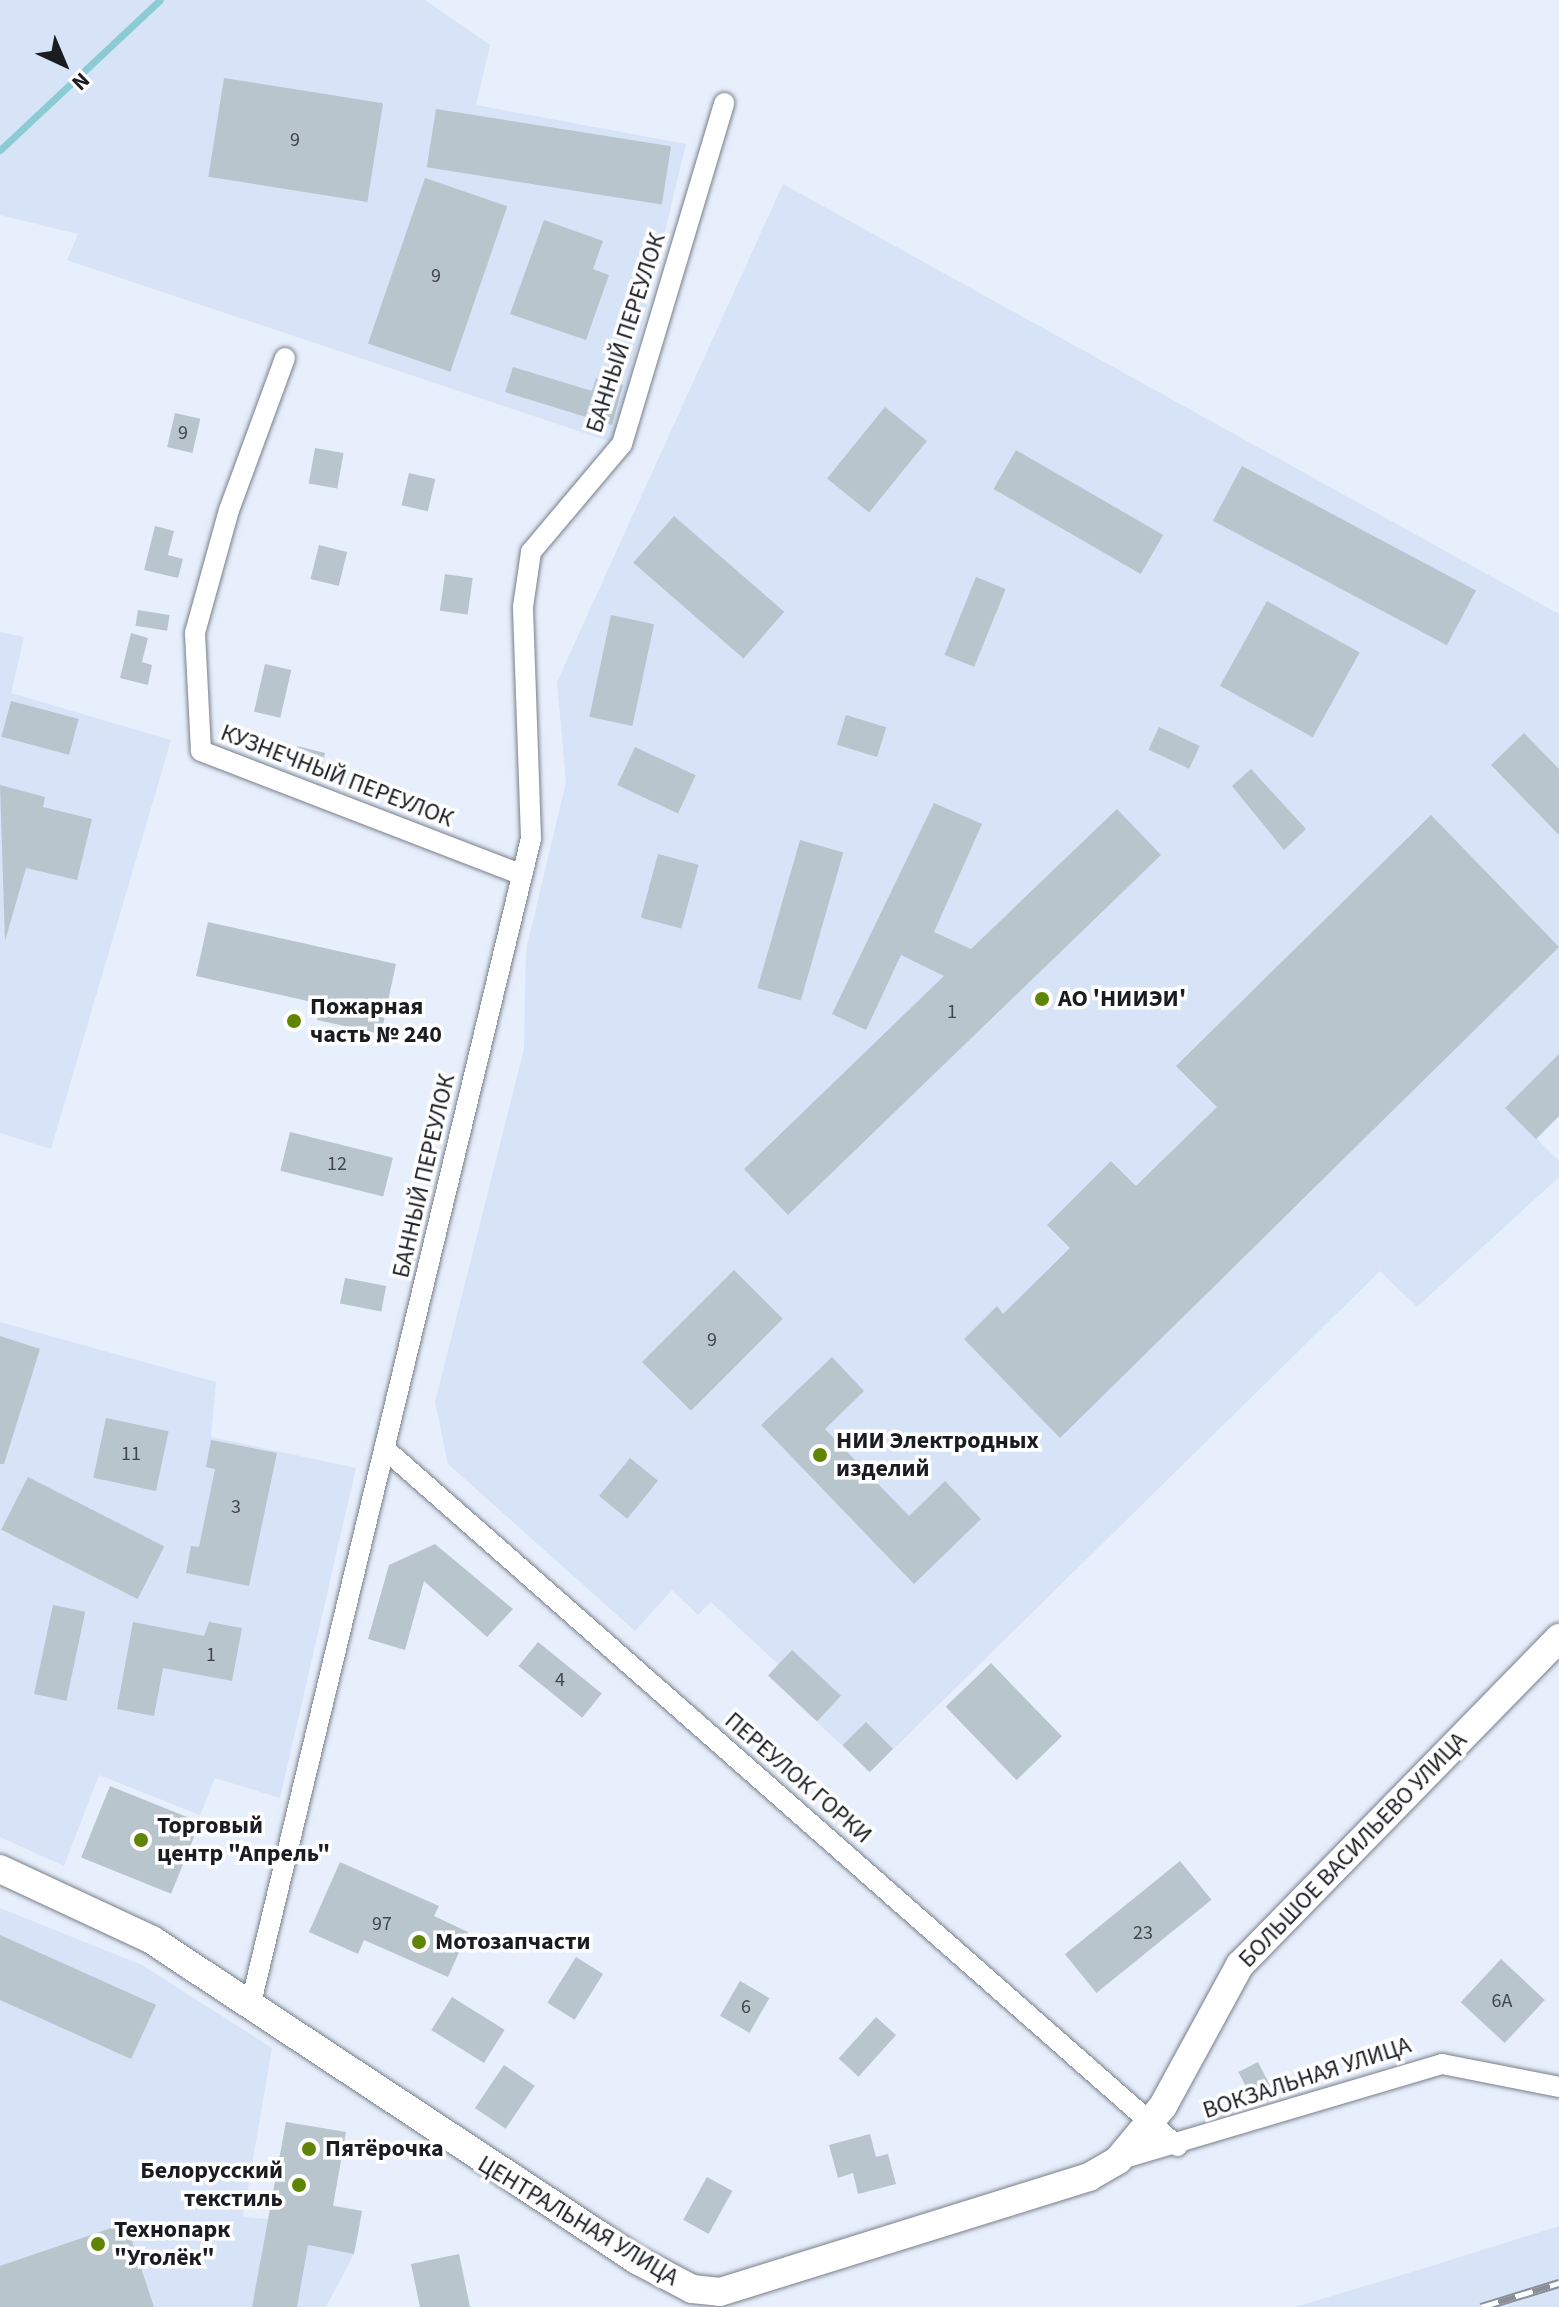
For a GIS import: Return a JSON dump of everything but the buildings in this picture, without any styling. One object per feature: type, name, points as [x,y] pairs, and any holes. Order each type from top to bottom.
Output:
[{"type":"main road","name":"БОЛЬШОЕ ВАСИЛЬЕВО УЛИЦА","points":[[1118,2160],[1152,2123],[1240,1965],[1559,1638]]},
{"type":"main road","name":"ЦЕНТРАЛЬНАЯ УЛИЦА","points":[[0,1869],[152,1940],[481,2164],[637,2260],[706,2292],[760,2284],[1089,2177],[1118,2160]]},
{"type":"street","name":"БАННЫЙ ПЕРЕУЛОК","points":[[250,2007],[531,838],[523,607],[531,552],[622,444],[724,103]]},
{"type":"street","name":"КУЗНЕЧНЫЙ ПЕРЕУЛОК","points":[[285,358],[229,510],[195,633],[201,751],[522,875]]},
{"type":"street","name":"ПЕРЕУЛОК ГОРКИ","points":[[386,1450],[1177,2146]]},
{"type":"street","name":"ВОКЗАЛЬНАЯ УЛИЦА","points":[[1118,2160],[1177,2146],[1442,2064],[1559,2087]]},
{"type":"shaded area","points":[[0,0],[425,0],[490,45],[476,105],[686,144],[614,443],[67,260],[78,234],[0,215]]},
{"type":"shaded area","name":"АО 'НИИЭИ'","points":[[783,184],[1559,614],[1559,1116],[1537,1139],[1559,1161],[1559,1177],[1417,1307],[1380,1271],[870,1772],[768,1676],[778,1664],[711,1602],[698,1615],[672,1590],[635,1631],[448,1464],[435,1402],[524,1049],[526,950],[566,782],[557,682]]},
{"type":"shaded area","points":[[0,632],[24,637],[11,693],[171,740],[51,1149],[0,1133]]},
{"type":"shaded area","points":[[0,1322],[216,1382],[211,1437],[356,1468],[280,1798],[215,1778],[200,1815],[99,1775],[64,1866],[0,1837]]},
{"type":"shaded area","points":[[0,1908],[142,1965],[272,2048],[243,2217],[268,2219],[286,2122],[346,2132],[333,2205],[362,2211],[354,2254],[326,2307],[0,2307]]},
{"type":"shaded area","points":[[1559,2226],[1559,2307],[1295,2307],[1425,2268]]},
{"type":"waterway","points":[[0,150],[160,0]]},
{"type":"railway","points":[[1481,2307],[1559,2283]]},
{"type":"place","name":"АО 'НИИЭИ'","points":[[1042,999]]},
{"type":"place","name":"Пожарная часть № 240","points":[[294,1021]]},
{"type":"place","name":"НИИ Электродных изделий","points":[[820,1455]]},
{"type":"place","name":"Торговый центр \"Апрель\"","points":[[141,1840]]},
{"type":"place","name":"Мотозапчасти","points":[[419,1942]]},
{"type":"place","name":"Пятёрочка","points":[[309,2149]]},
{"type":"place","name":"Белорусский текстиль","points":[[299,2185]]},
{"type":"place","name":"Технопарк \"Уголёк\"","points":[[98,2244]]}]
